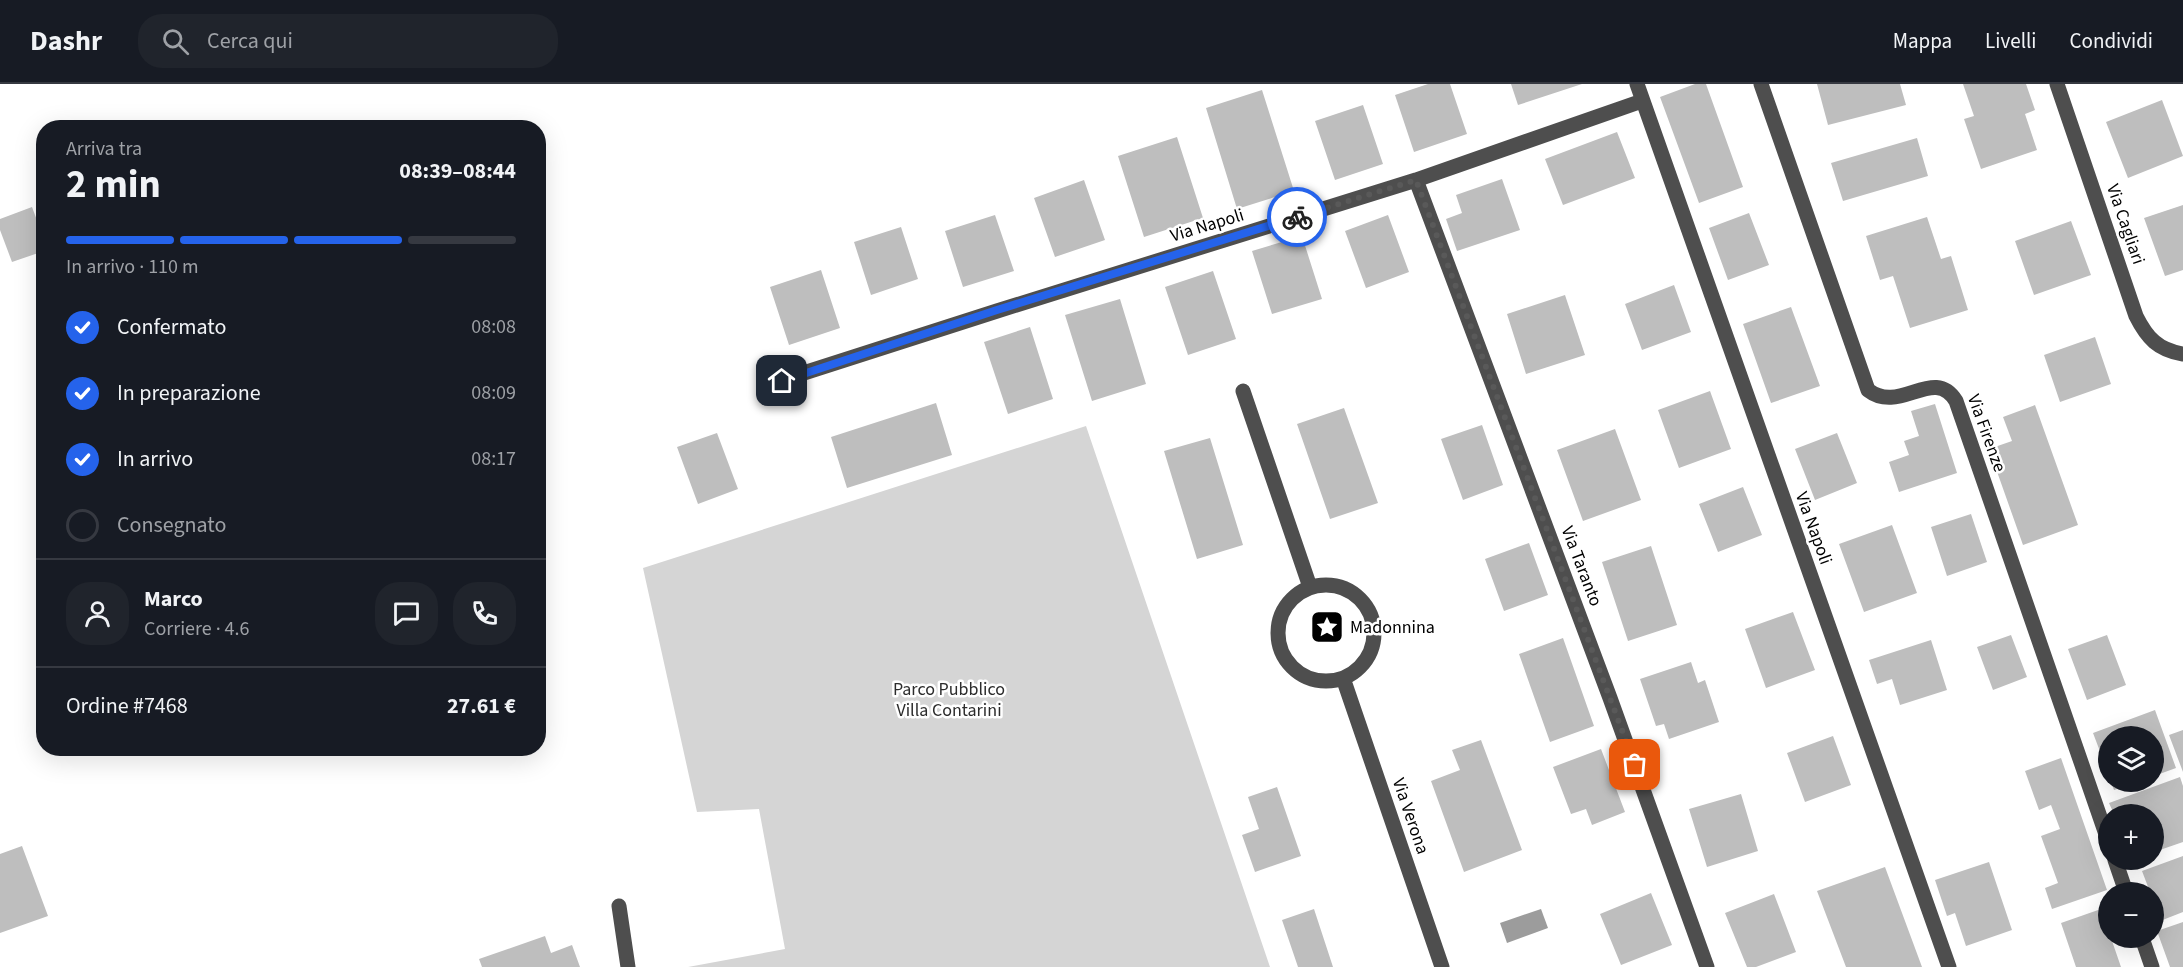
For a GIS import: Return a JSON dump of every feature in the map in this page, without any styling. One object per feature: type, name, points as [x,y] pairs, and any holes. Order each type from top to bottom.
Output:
[{"type":"street","name":"Via Napoli","points":[[1637,84],[1949,967]]},
{"type":"street","name":"Via Firenze","points":[[1761,84],[1868,390],[1875,395],[1890,399],[1935,387],[1945,388],[1956,401],[2098,811]]},
{"type":"street","name":"Via Cagliari","points":[[2057,84],[2136,316],[2154,344],[2166,351],[2183,354]]},
{"type":"street","name":"Via Napoli","points":[[782,381],[997,310],[1416,180],[1642,101]]},
{"type":"street","name":"Via Taranto","points":[[1416,180],[1606,687],[1707,967]]},
{"type":"street","points":[[1243,391],[1310,587]]},
{"type":"street","points":[[1327,584],[1343,588],[1358,596],[1368,609],[1374,624],[1374,642],[1368,657],[1358,670],[1343,678],[1328,681],[1313,679],[1299,673],[1288,662],[1281,649],[1279,627],[1286,605],[1297,594],[1310,587],[1327,584]]},
{"type":"street","name":"Via Verona","points":[[1343,678],[1442,967]]},
{"type":"street","points":[[619,906],[628,967]]},
{"type":"street","points":[[2145,948],[2152,967]]},
{"type":"green space","name":"Parco Pubblico Villa Contarini","points":[[1086,426],[1270,967],[688,967],[785,949],[759,809],[697,812],[643,568]]},
{"type":"shaded area","points":[[1541,909],[1548,928],[1507,943],[1500,923]]},
{"type":"building","points":[[1428,84],[1450,84],[1467,134],[1414,152],[1395,95]]},
{"type":"building","points":[[1511,84],[1582,84],[1518,105]]},
{"type":"building","points":[[1695,84],[1706,84],[1743,187],[1699,203],[1660,97]]},
{"type":"building","points":[[1817,84],[1900,84],[1906,105],[1828,125]]},
{"type":"building","points":[[1963,84],[2026,84],[2035,110],[2025,114],[2037,150],[1981,169],[1964,119],[1974,116]]},
{"type":"building","points":[[1262,90],[1294,191],[1237,209],[1206,108]]},
{"type":"building","points":[[2162,100],[2183,156],[2128,178],[2106,122]]},
{"type":"building","points":[[1363,105],[1383,164],[1335,180],[1315,121]]},
{"type":"building","points":[[1617,132],[1635,178],[1563,205],[1545,159]]},
{"type":"building","points":[[1177,137],[1203,218],[1144,237],[1118,156]]},
{"type":"building","points":[[1917,138],[1928,176],[1843,201],[1831,163]]},
{"type":"building","points":[[1502,179],[1520,230],[1457,251],[1446,219],[1462,213],[1456,195]]},
{"type":"building","points":[[1084,180],[1105,240],[1055,257],[1034,198]]},
{"type":"building","points":[[2183,205],[2183,270],[2165,276],[2144,218]]},
{"type":"building","points":[[32,207],[36,218],[36,254],[12,262],[0,230],[0,219]]},
{"type":"building","points":[[1749,213],[1769,265],[1728,280],[1709,228]]},
{"type":"building","points":[[995,215],[1014,271],[963,287],[945,231]]},
{"type":"building","points":[[1388,215],[1409,272],[1366,288],[1345,231]]},
{"type":"building","points":[[1927,217],[1941,259],[1951,256],[1968,310],[1910,328],[1893,276],[1880,280],[1866,236]]},
{"type":"building","points":[[2071,221],[2091,275],[2034,295],[2015,241]]},
{"type":"building","points":[[901,227],[918,279],[871,295],[854,242]]},
{"type":"building","points":[[1302,236],[1322,299],[1272,314],[1252,251]]},
{"type":"building","points":[[821,270],[840,328],[789,345],[770,287]]},
{"type":"building","points":[[1213,271],[1236,339],[1188,355],[1165,287]]},
{"type":"building","points":[[1674,285],[1691,332],[1642,350],[1625,304]]},
{"type":"building","points":[[1565,295],[1585,355],[1526,374],[1507,314]]},
{"type":"building","points":[[1120,299],[1146,384],[1092,401],[1065,315]]},
{"type":"building","points":[[1791,307],[1820,386],[1771,403],[1743,324]]},
{"type":"building","points":[[1030,327],[1053,399],[1008,414],[984,342]]},
{"type":"building","points":[[2095,337],[2111,384],[2060,402],[2044,355]]},
{"type":"building","points":[[1710,391],[1731,449],[1679,468],[1658,410]]},
{"type":"building","points":[[936,403],[952,455],[847,488],[831,437]]},
{"type":"building","points":[[1935,404],[1957,473],[1899,492],[1889,462],[1909,455],[1904,441],[1919,436],[1911,411]]},
{"type":"building","points":[[2035,405],[2078,525],[2023,545],[1989,449],[2012,441],[2003,417]]},
{"type":"building","points":[[1344,408],[1378,503],[1330,519],[1297,424]]},
{"type":"building","points":[[1482,425],[1503,485],[1463,500],[1441,439]]},
{"type":"building","points":[[1615,429],[1641,500],[1583,521],[1557,450]]},
{"type":"building","points":[[717,433],[738,489],[698,504],[677,447]]},
{"type":"building","points":[[1837,433],[1857,483],[1815,500],[1795,449]]},
{"type":"building","points":[[1210,438],[1243,545],[1197,559],[1164,451]]},
{"type":"building","points":[[1743,487],[1762,535],[1718,552],[1699,504]]},
{"type":"building","points":[[1971,514],[1987,562],[1947,576],[1931,527]]},
{"type":"building","points":[[1892,525],[1917,593],[1864,612],[1839,544]]},
{"type":"building","points":[[1529,543],[1548,595],[1504,611],[1485,559]]},
{"type":"building","points":[[1651,546],[1677,625],[1628,641],[1602,562]]},
{"type":"building","points":[[1793,612],[1815,670],[1766,688],[1745,629]]},
{"type":"building","points":[[2011,635],[2027,677],[1993,690],[1977,647]]},
{"type":"building","points":[[2107,635],[2126,685],[2087,700],[2068,649]]},
{"type":"building","points":[[1563,638],[1594,726],[1550,742],[1519,654]]},
{"type":"building","points":[[1931,640],[1947,690],[1900,705],[1892,679],[1877,684],[1869,660]]},
{"type":"building","points":[[1691,662],[1698,683],[1705,680],[1719,722],[1669,739],[1664,724],[1656,726],[1640,679]]},
{"type":"building","points":[[2155,710],[2161,726],[2112,726]]},
{"type":"building","points":[[2183,730],[2183,772],[2169,735]]},
{"type":"building","points":[[2098,731],[2098,746],[2093,733]]},
{"type":"building","points":[[2164,735],[2176,768],[2164,772]]},
{"type":"building","points":[[1833,736],[1851,785],[1805,802],[1787,753]]},
{"type":"building","points":[[1481,740],[1522,850],[1464,872],[1431,781],[1460,770],[1452,750]]},
{"type":"building","points":[[1601,749],[1625,812],[1592,825],[1586,809],[1571,814],[1553,767]]},
{"type":"building","points":[[2061,758],[2098,864],[2098,870],[2100,870],[2104,882],[2098,882],[2098,893],[2052,909],[2045,888],[2058,883],[2041,836],[2060,829],[2051,805],[2039,810],[2025,771]]},
{"type":"building","points":[[2180,777],[2183,786],[2183,842],[2164,849],[2164,804],[2109,803],[2139,792],[2164,792],[2164,783]]},
{"type":"building","points":[[1277,787],[1301,856],[1255,872],[1242,835],[1259,829],[1248,797]]},
{"type":"building","points":[[1741,794],[1758,851],[1707,867],[1689,809]]},
{"type":"building","points":[[22,846],[48,916],[0,933],[0,854]]},
{"type":"building","points":[[2183,856],[2183,912],[2164,919],[2164,882],[2146,882],[2142,871],[2164,870],[2164,863]]},
{"type":"building","points":[[1989,862],[2012,930],[1966,946],[1955,913],[1947,916],[1935,880]]},
{"type":"building","points":[[1885,867],[1922,967],[1846,967],[1817,891]]},
{"type":"building","points":[[1651,893],[1672,945],[1621,965],[1600,914]]},
{"type":"building","points":[[1774,894],[1796,952],[1756,967],[1747,967],[1725,913]]},
{"type":"building","points":[[1314,909],[1333,967],[1298,967],[1282,920]]},
{"type":"building","points":[[2098,910],[2098,948],[2114,948],[2121,967],[2076,967],[2061,923]]},
{"type":"building","points":[[2183,922],[2183,967],[2170,967],[2163,948],[2164,929]]},
{"type":"building","points":[[545,936],[551,953],[572,945],[580,967],[482,967],[479,959]]},
{"type":"way so far","points":[[1297,217],[1416,180],[1635,765]]},
{"type":"place","name":"Madonnina","points":[[1327,627]]},
{"type":"route","points":[[782,381],[997,310],[1297,217]]}]
